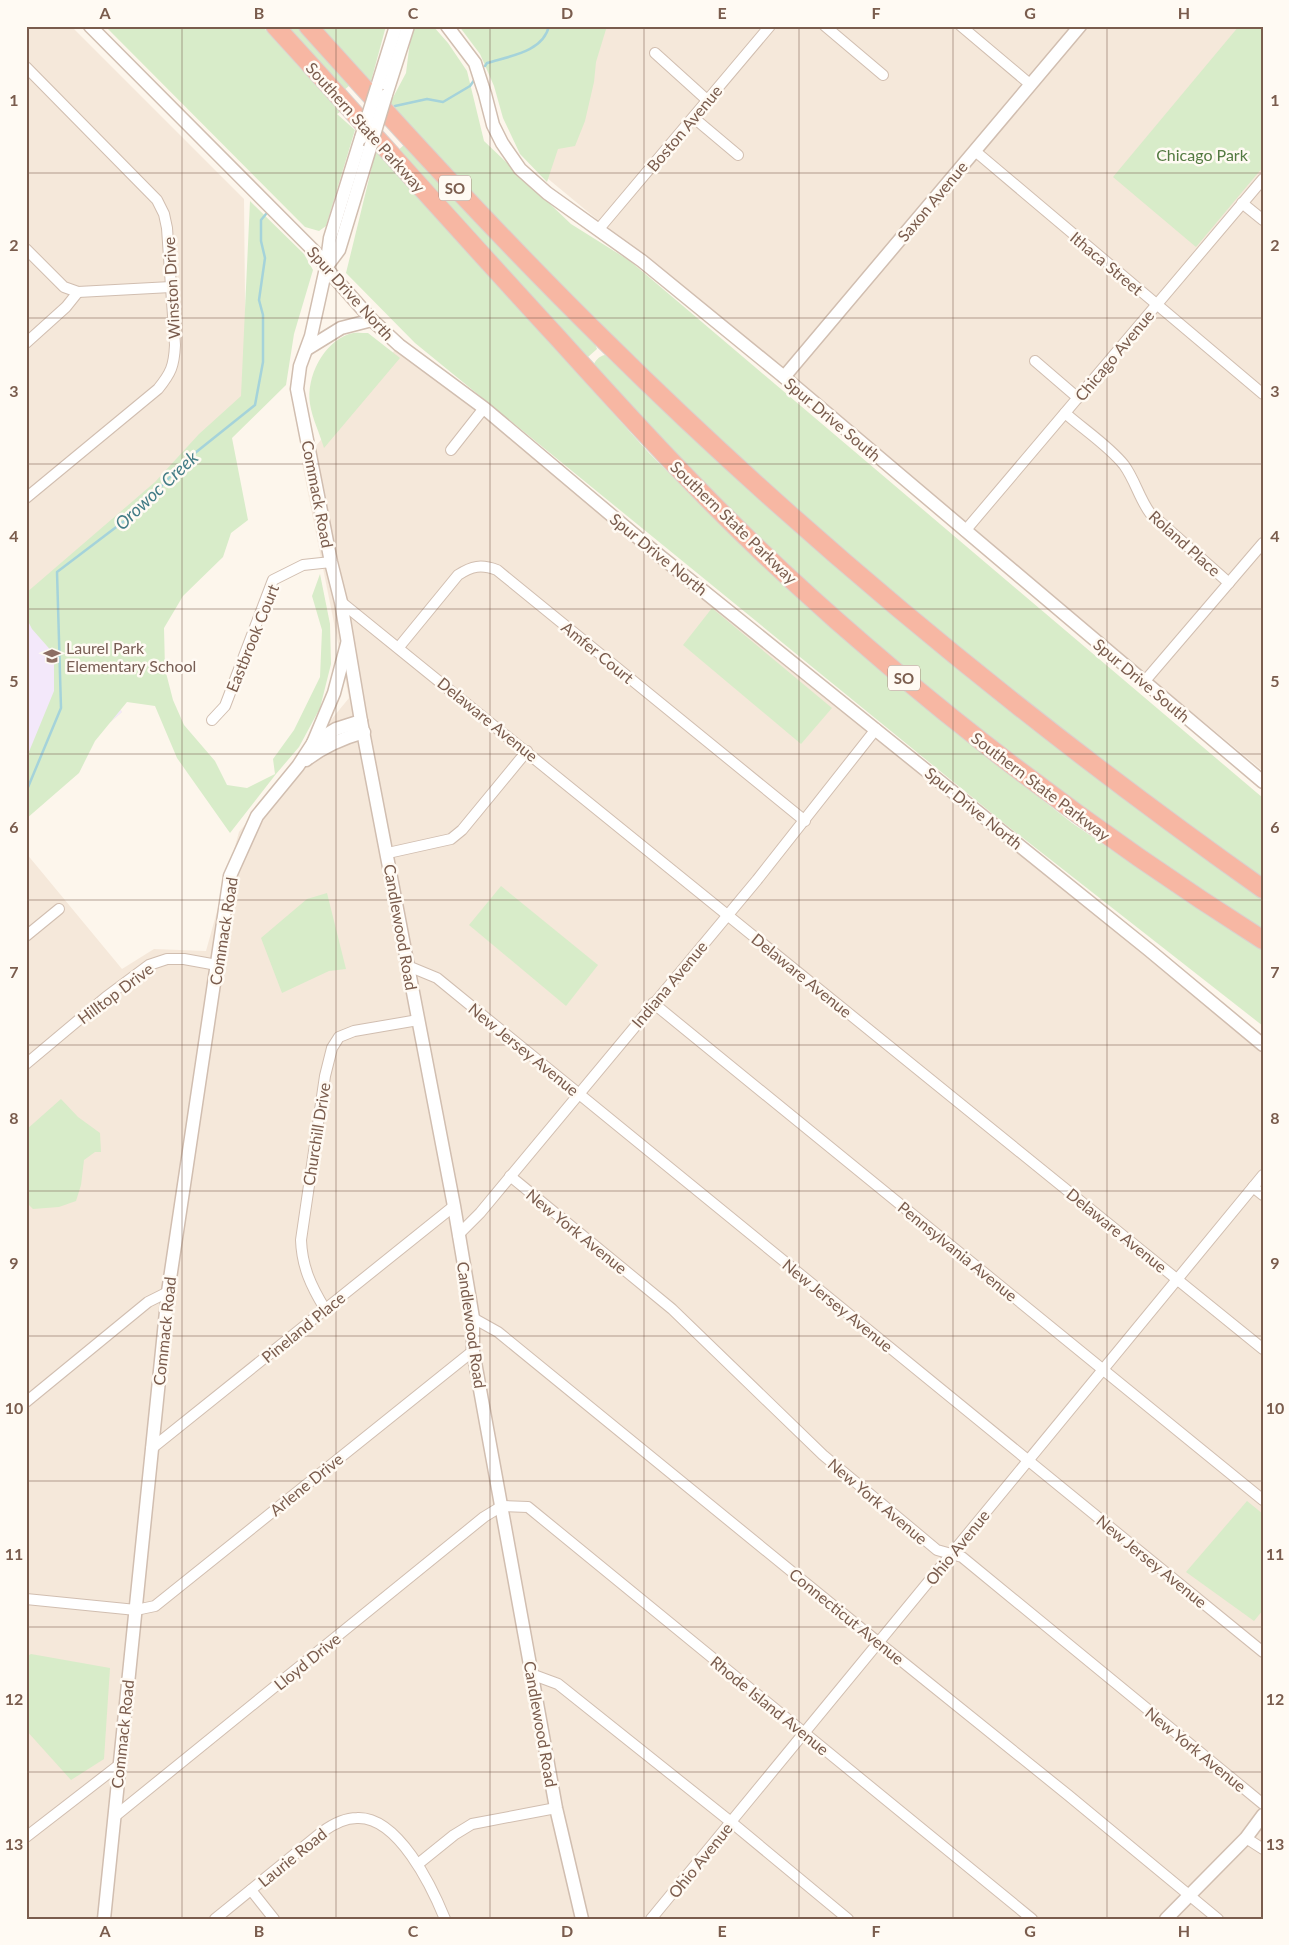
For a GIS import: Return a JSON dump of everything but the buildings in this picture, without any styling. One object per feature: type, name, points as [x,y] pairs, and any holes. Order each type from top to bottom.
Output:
[{"type":"highway","name":"Southern State Parkway","points":[[276,26],[631,419],[782,571],[915,688],[1051,796],[1199,899],[1263,940]]},
{"type":"highway","name":"Southern State Parkway","points":[[308,26],[479,214],[546,283],[678,412],[750,479],[836,556],[994,688],[1124,789],[1263,889]]},
{"type":"street","name":"Spur Drive North","points":[[90,26],[320,257],[326,268],[372,320],[399,345],[484,408],[655,552],[1150,950],[1263,1045]]},
{"type":"street","name":"Commack Road","points":[[326,268],[339,250],[370,148],[396,26]]},
{"type":"street","name":"Commack Road","points":[[363,726],[341,602],[331,562],[297,390],[300,366],[307,349],[326,268],[330,238],[361,138],[408,26]]},
{"type":"street","name":"Spur Drive South","points":[[447,26],[475,63],[486,94],[493,125],[502,143],[520,169],[547,193],[642,261],[784,377],[1263,782]]},
{"type":"street","name":"Boston Avenue","points":[[598,230],[770,26]]},
{"type":"street","points":[[826,26],[883,75]]},
{"type":"street","points":[[961,26],[1031,85]]},
{"type":"street","name":"Saxon Avenue","points":[[784,377],[1080,26]]},
{"type":"street","points":[[656,53],[707,100]]},
{"type":"street","name":"Winston Drive","points":[[26,67],[156,200],[164,214],[168,228],[175,345],[174,363],[170,375],[158,389],[26,498]]},
{"type":"street","points":[[694,118],[738,155]]},
{"type":"street","name":"Ithaca Street","points":[[975,151],[1263,394]]},
{"type":"street","name":"Chicago Avenue","points":[[965,531],[1263,179]]},
{"type":"street","points":[[1242,203],[1263,220]]},
{"type":"street","points":[[26,249],[64,287],[78,292],[171,287]]},
{"type":"street","points":[[26,343],[66,307],[78,292]]},
{"type":"street","points":[[307,349],[341,328],[372,320]]},
{"type":"street","points":[[1035,361],[1078,398]]},
{"type":"street","points":[[451,450],[484,408]]},
{"type":"street","name":"Roland Place","points":[[1065,413],[1123,464],[1150,513],[1229,583]]},
{"type":"street","points":[[1144,682],[1263,543]]},
{"type":"street","name":"Eastbrook Court","points":[[212,720],[222,711],[227,701],[273,580],[303,565],[331,562]]},
{"type":"street","name":"Amfer Court","points":[[399,647],[458,574],[470,567],[484,565],[497,570],[805,821]]},
{"type":"street","name":"Delaware Avenue","points":[[341,602],[399,647],[1263,1349]]},
{"type":"street","points":[[313,743],[334,693],[348,642]]},
{"type":"street","name":"Commack Road","points":[[104,1919],[168,1292],[230,876],[257,816],[298,766],[313,743],[336,729],[363,726]]},
{"type":"street","name":"Commack Road","points":[[298,766],[316,752],[363,726]]},
{"type":"street","name":"Candlewood Road","points":[[363,726],[454,1206],[473,1318],[473,1351],[531,1674],[540,1711],[556,1808],[582,1919]]},
{"type":"street","name":"Indiana Avenue","points":[[458,1235],[480,1213],[805,821],[876,729]]},
{"type":"street","points":[[388,853],[451,839],[462,830],[527,751]]},
{"type":"street","points":[[26,936],[59,909]]},
{"type":"street","name":"Hilltop Drive","points":[[26,1064],[106,997],[149,965],[167,959],[217,965]]},
{"type":"street","name":"New Jersey Avenue","points":[[408,966],[437,978],[1263,1652]]},
{"type":"street","name":"Pennsylvania Avenue","points":[[653,1003],[1263,1500]]},
{"type":"street","name":"Churchill Drive","points":[[325,1309],[312,1290],[305,1273],[301,1258],[301,1240],[325,1076],[332,1048],[339,1037],[354,1031],[418,1020]]},
{"type":"street","name":"Ohio Avenue","points":[[657,1917],[731,1822],[878,1642],[1263,1175]]},
{"type":"street","name":"New York Avenue","points":[[510,1176],[672,1308],[823,1455],[938,1550],[962,1557],[1263,1804]]},
{"type":"street","points":[[1253,1187],[1263,1195]]},
{"type":"street","name":"Pineland Place","points":[[151,1449],[454,1206]]},
{"type":"street","points":[[26,1402],[148,1302],[168,1292]]},
{"type":"street","name":"Connecticut Avenue","points":[[473,1318],[498,1332],[1218,1919]]},
{"type":"street","name":"Arlene Drive","points":[[136,1610],[155,1606],[473,1351]]},
{"type":"street","name":"Rhode Island Avenue","points":[[502,1506],[528,1507],[1032,1919]]},
{"type":"street","name":"Lloyd Drive","points":[[114,1817],[484,1517],[502,1506]]},
{"type":"street","points":[[26,1599],[136,1610]]},
{"type":"street","points":[[531,1674],[558,1684],[731,1822],[848,1919]]},
{"type":"street","points":[[26,1837],[119,1765]]},
{"type":"street","points":[[418,1864],[454,1835],[472,1824],[556,1808]]},
{"type":"street","points":[[1166,1919],[1246,1838],[1263,1815]]},
{"type":"street","name":"Laurie Road","points":[[215,1919],[336,1822],[358,1817],[379,1823],[394,1836],[418,1864],[435,1895],[445,1919]]},
{"type":"street","points":[[1246,1838],[1263,1849]]},
{"type":"street","points":[[251,1890],[274,1919]]},
{"type":"shaded area","points":[[26,26],[71,26],[244,199],[246,402],[29,597],[122,712],[26,795]]},
{"type":"shaded area","points":[[600,26],[1263,26],[1263,771],[535,168]]},
{"type":"shaded area","points":[[399,345],[1263,1045],[1263,1919],[26,1919],[26,853],[122,969],[154,949],[206,951],[239,832],[349,698],[302,463]]},
{"type":"shaded area","name":"Laurel Park Elementary School","points":[[29,598],[122,712],[26,793],[26,600]]},
{"type":"green space","points":[[105,26],[262,26],[340,112],[337,114],[355,130],[326,226],[319,231],[305,227]]},
{"type":"green space","points":[[285,26],[297,26],[350,85],[343,91]]},
{"type":"green space","points":[[317,26],[386,26],[370,85]]},
{"type":"green space","points":[[417,26],[433,26],[448,43],[467,71],[484,141],[571,224],[630,261],[1263,798],[1263,879],[1178,820],[939,635],[715,437],[501,227],[389,105],[406,73],[411,33]]},
{"type":"green space","points":[[459,26],[607,26],[596,62],[594,82],[585,121],[575,146],[558,149],[547,182],[520,154],[503,118],[494,86],[480,54]]},
{"type":"green space","name":"Chicago Park","points":[[1239,26],[1263,26],[1263,167],[1196,247],[1113,177]]},
{"type":"green space","points":[[404,145],[595,344],[597,349],[588,357],[582,356],[397,151]]},
{"type":"green space","points":[[376,150],[649,453],[735,539],[934,715],[1072,823],[1207,915],[1263,950],[1263,1026],[1005,824],[415,343],[346,273]]},
{"type":"green space","points":[[250,201],[304,254],[313,270],[294,334],[286,385],[232,438],[248,520],[231,533],[223,557],[183,596],[164,628],[165,669],[173,700],[184,725],[215,761],[227,785],[247,788],[275,774],[273,759],[294,730],[320,677],[322,630],[312,596],[320,574],[330,624],[331,664],[320,708],[299,747],[230,833],[177,758],[155,706],[127,702],[95,741],[79,773],[26,819],[26,759],[54,691],[54,654],[32,629],[26,617],[26,593],[155,482],[199,434],[241,396]]},
{"type":"green space","points":[[351,333],[368,333],[400,358],[324,448],[310,404],[309,394],[314,372],[324,353],[340,338]]},
{"type":"green space","points":[[605,355],[813,546],[967,677],[1166,830],[1263,898],[1263,932],[1214,901],[1046,783],[864,635],[747,528],[593,366],[601,356]]},
{"type":"green space","points":[[712,608],[832,708],[801,744],[683,645]]},
{"type":"green space","points":[[501,886],[598,965],[566,1006],[469,925]]},
{"type":"green space","points":[[327,893],[346,969],[329,971],[282,993],[261,938],[307,899]]},
{"type":"green space","points":[[61,1099],[78,1117],[100,1133],[101,1152],[95,1152],[84,1160],[81,1185],[76,1201],[59,1207],[33,1209],[26,1202],[26,1130]]},
{"type":"green space","points":[[1247,1501],[1263,1514],[1263,1610],[1254,1621],[1186,1572]]},
{"type":"green space","points":[[31,1654],[110,1668],[104,1759],[71,1780],[26,1730],[26,1657]]},
{"type":"waterway","name":"Orowoc Creek","points":[[485,66],[487,63],[524,52],[533,47],[546,35],[549,26]]},
{"type":"waterway","name":"Orowoc Creek","points":[[395,106],[427,99],[443,102],[470,86],[475,79]]},
{"type":"waterway","name":"Orowoc Creek","points":[[26,792],[61,708],[57,572],[140,509],[185,461],[255,405],[263,362],[263,315],[259,300],[265,258],[261,241],[261,220],[266,214]]},
{"type":"place","name":"Laurel Park Elementary School","points":[[52,656]]}]
